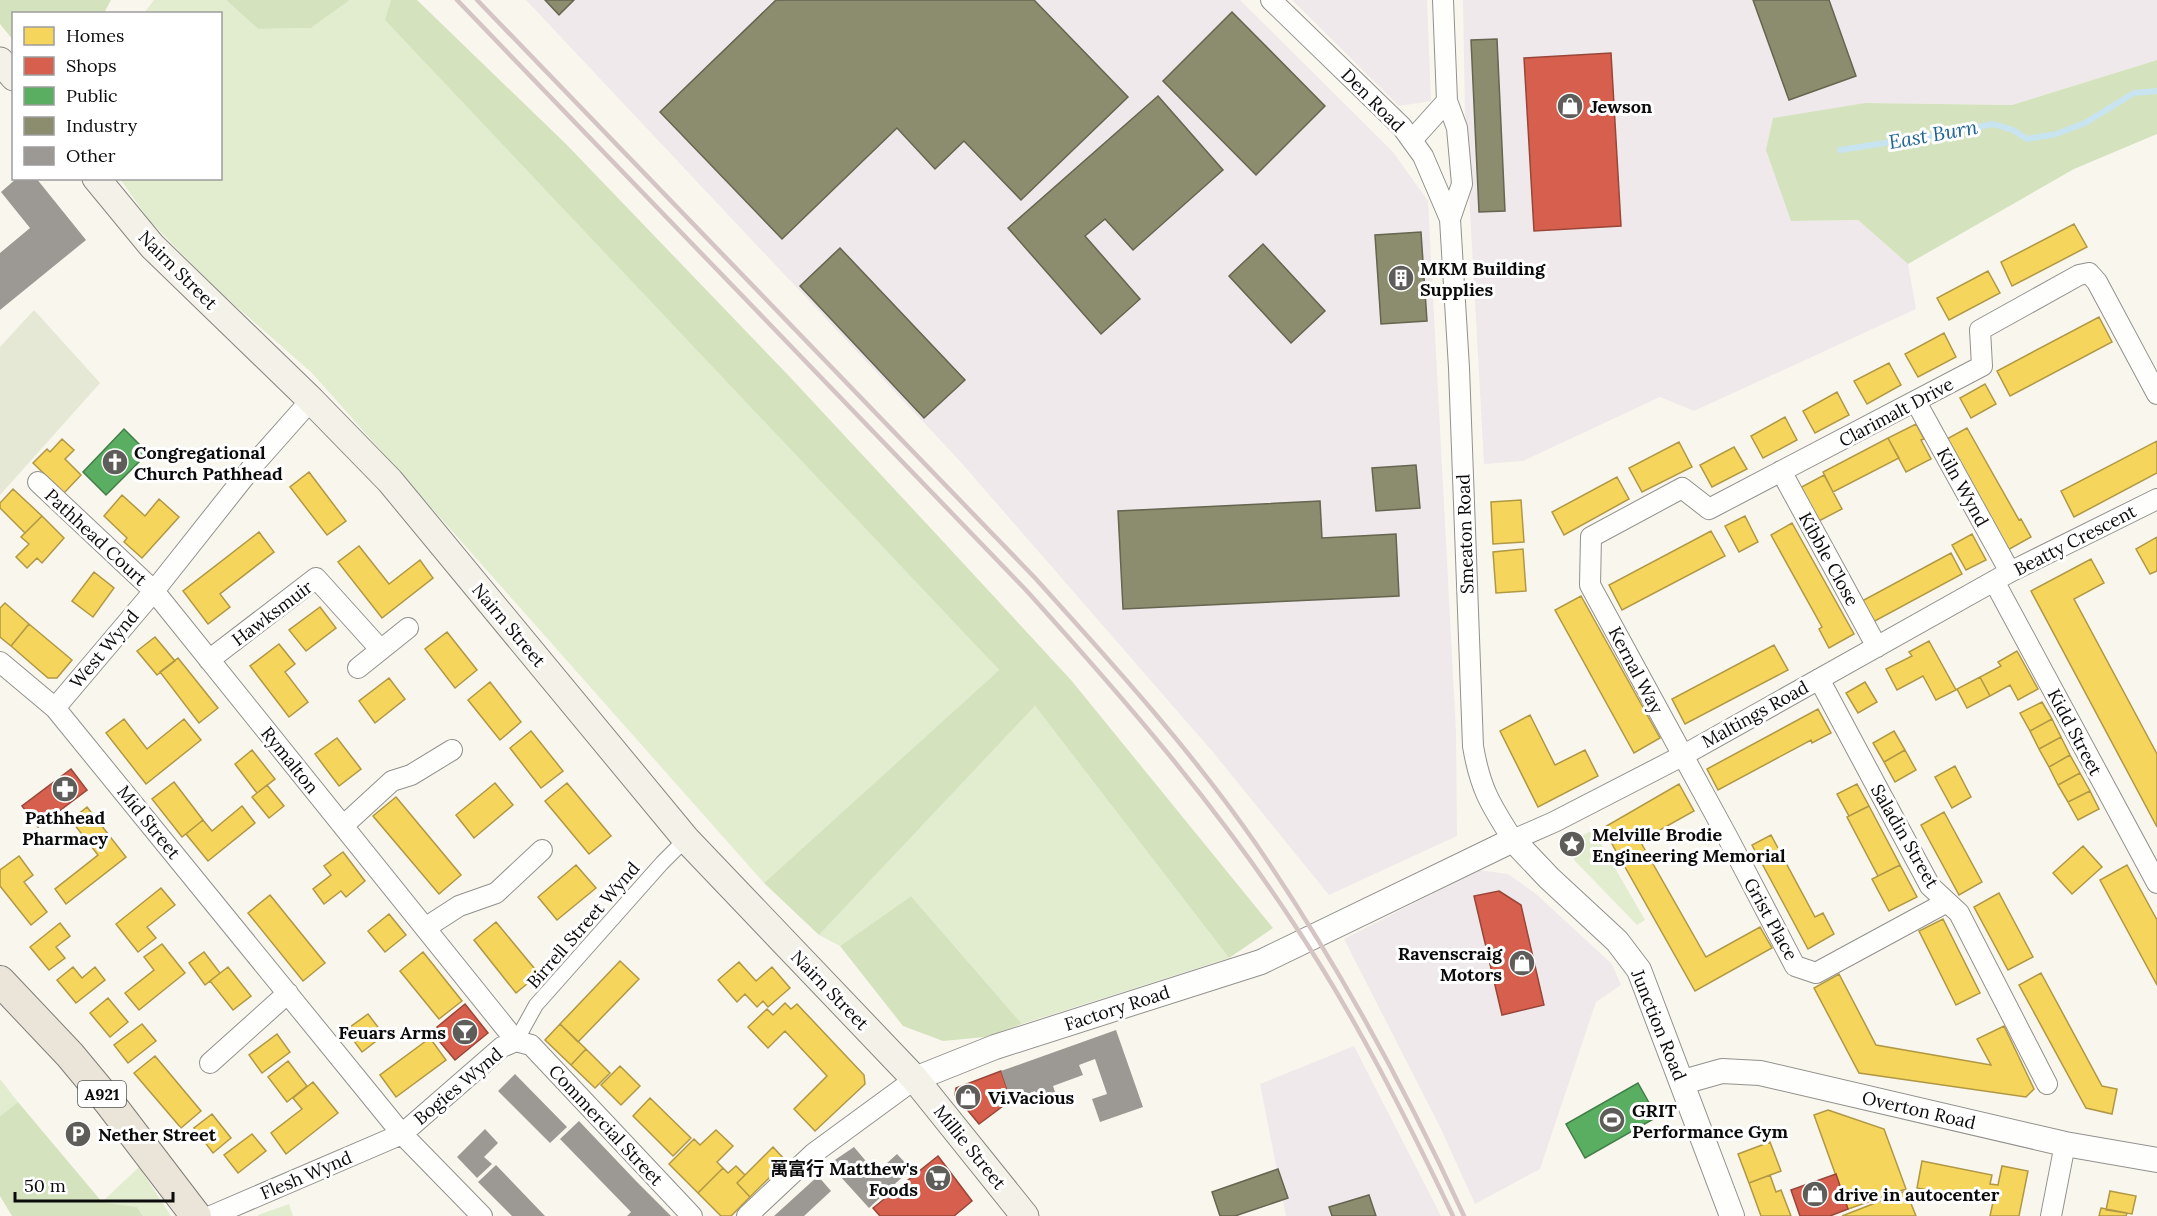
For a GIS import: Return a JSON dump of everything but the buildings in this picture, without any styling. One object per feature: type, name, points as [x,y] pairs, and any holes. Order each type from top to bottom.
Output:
[{"type":"main road","points":[[0,61],[12,74]]},
{"type":"main road","name":"Nairn Street","points":[[98,180],[152,246],[311,400],[390,481],[686,839],[915,1078]]},
{"type":"main road","name":"A921","points":[[0,981],[70,1055],[196,1216]]},
{"type":"main road","name":"Millie Street","points":[[915,1078],[1025,1216]]},
{"type":"street","name":"Den Road","points":[[1271,0],[1402,127],[1423,156],[1450,219]]},
{"type":"street","points":[[1443,0],[1447,101],[1457,128],[1462,184],[1450,219]]},
{"type":"street","points":[[1412,140],[1447,101]]},
{"type":"street","name":"Smeaton Road","points":[[1450,219],[1459,368],[1473,746],[1478,774],[1488,802],[1513,840]]},
{"type":"street","name":"Clarimalt Drive","points":[[1590,585],[1591,537],[1682,488],[1709,510],[1916,402],[1982,366],[1980,330],[2079,275],[2088,273],[2097,282],[2157,394]]},
{"type":"street","name":"West Wynd","points":[[55,708],[154,591],[257,461],[311,400]]},
{"type":"street","name":"Kiln Wynd","points":[[1916,402],[2002,577]]},
{"type":"street","name":"Kibble Close","points":[[1781,471],[1877,647]]},
{"type":"street","name":"Pathhead Court","points":[[38,482],[154,591]]},
{"type":"street","name":"Beatty Crescent","points":[[2002,577],[2157,499]]},
{"type":"street","name":"Maltings Road","points":[[1513,840],[1554,822],[1682,756],[2002,577]]},
{"type":"street","name":"Kidd Street","points":[[2002,577],[2157,883]]},
{"type":"street","name":"Hawksmuir","points":[[209,660],[316,578],[380,649]]},
{"type":"street","name":"Kernal Way","points":[[1590,585],[1682,756]]},
{"type":"street","name":"Rymalton","points":[[154,591],[516,1041]]},
{"type":"street","points":[[358,668],[408,628]]},
{"type":"street","name":"Mid Street","points":[[0,662],[55,708],[402,1134],[482,1216]]},
{"type":"street","name":"Saladin Street","points":[[1819,679],[1930,886],[1959,913],[2047,1084]]},
{"type":"street","points":[[343,826],[392,781],[411,775],[452,750]]},
{"type":"street","name":"Grist Place","points":[[1682,756],[1728,838],[1794,966],[1816,973],[1947,902]]},
{"type":"street","name":"Birrell Street Wynd","points":[[516,1041],[536,1005],[686,839]]},
{"type":"street","name":"Factory Road","points":[[747,1216],[814,1153],[915,1078],[995,1047],[1261,962],[1513,840]]},
{"type":"street","name":"Junction Road","points":[[1513,840],[1556,885],[1617,941],[1639,970],[1732,1216]]},
{"type":"street","points":[[426,928],[459,906],[496,893],[542,850]]},
{"type":"street","points":[[210,1063],[288,993]]},
{"type":"street","name":"Bogies Wynd","points":[[402,1134],[502,1047],[516,1041]]},
{"type":"street","name":"Commercial Street","points":[[516,1041],[531,1045],[693,1216]]},
{"type":"street","name":"Overton Road","points":[[1683,1082],[1722,1071],[1760,1073],[2065,1144],[2157,1160]]},
{"type":"street","name":"Flesh Wynd","points":[[211,1216],[402,1134]]},
{"type":"street","points":[[2051,1216],[2065,1144]]},
{"type":"shaded area","points":[[526,0],[1240,0],[1393,152],[1428,201],[1456,732],[1457,836],[1329,895],[1212,751],[958,459]]},
{"type":"shaded area","points":[[1292,0],[1427,0],[1431,101],[1399,106]]},
{"type":"shaded area","points":[[1463,0],[2157,0],[2157,60],[2012,105],[1865,103],[1791,221],[1858,220],[1908,264],[1916,309],[1694,411],[1660,397],[1523,461],[1484,464],[1465,120]]},
{"type":"shaded area","points":[[1479,870],[1508,874],[1536,894],[1612,964],[1621,985],[1596,1002],[1540,1169],[1475,1204],[1440,1127],[1344,939]]},
{"type":"shaded area","points":[[1354,1046],[1441,1216],[1286,1216],[1260,1084]]},
{"type":"green space","points":[[0,0],[111,0],[105,12],[12,12],[12,39],[0,24]]},
{"type":"green space","points":[[154,0],[226,0],[258,29],[311,28],[350,0],[391,0],[386,20],[999,670],[764,883],[312,373],[214,287],[149,220],[121,180],[222,180],[222,12],[145,12]]},
{"type":"green space","points":[[226,0],[350,0],[311,28],[258,29]]},
{"type":"green space","points":[[391,0],[417,0],[566,144],[789,376],[1071,680],[1273,928],[1229,958],[1035,706],[819,935],[764,883],[999,670],[385,20]]},
{"type":"green space","points":[[2157,60],[2157,134],[2074,169],[1908,264],[1858,220],[1791,221],[1766,150],[1773,118],[1865,103],[2012,105]]},
{"type":"green space","points":[[34,310],[100,383],[0,495],[0,347]]},
{"type":"green space","points":[[1035,706],[1229,958],[1022,1024],[911,896],[840,946],[819,935]]},
{"type":"green space","points":[[1593,830],[1645,920],[1637,925],[1574,860],[1575,839]]},
{"type":"green space","points":[[911,896],[1022,1024],[985,1037],[943,1041],[903,1026],[840,946]]},
{"type":"green space","points":[[0,1079],[18,1102],[0,1116]]},
{"type":"green space","points":[[18,1102],[102,1202],[137,1207],[143,1216],[12,1216],[0,1196],[0,1116]]},
{"type":"green space","points":[[139,1167],[171,1216],[143,1216],[137,1207],[102,1202]]},
{"type":"green space","points":[[289,1204],[293,1216],[258,1216],[258,1215]]},
{"type":"waterway","name":"East Burn","points":[[1840,150],[1993,124],[2013,130],[2027,139],[2056,134],[2085,123],[2134,93],[2157,91]]},
{"type":"railway","points":[[457,0],[1025,589],[1165,750],[1231,834],[1315,956],[1378,1066],[1453,1216]]},
{"type":"railway","points":[[477,0],[1036,579],[1178,741],[1256,844],[1314,933],[1393,1072],[1464,1216]]},
{"type":"place","name":"Jewson","points":[[1570,106]]},
{"type":"place","name":"MKM Building Supplies","points":[[1401,278]]},
{"type":"place","name":"Congregational Church Pathhead","points":[[115,462]]},
{"type":"place","name":"Pathhead Pharmacy","points":[[65,789]]},
{"type":"place","name":"Melville Brodie Engineering Memorial","points":[[1572,844]]},
{"type":"place","name":"Ravenscraig Motors","points":[[1522,963]]},
{"type":"place","name":"Feuars Arms","points":[[465,1032]]},
{"type":"place","name":"Vi.Vacious","points":[[968,1097]]},
{"type":"place","name":"GRIT Performance Gym","points":[[1612,1120]]},
{"type":"place","name":"Nether Street","points":[[78,1134]]},
{"type":"place","name":"萬富行 Matthew's Foods","points":[[938,1178]]},
{"type":"place","name":"drive in autocenter","points":[[1815,1194]]}]
